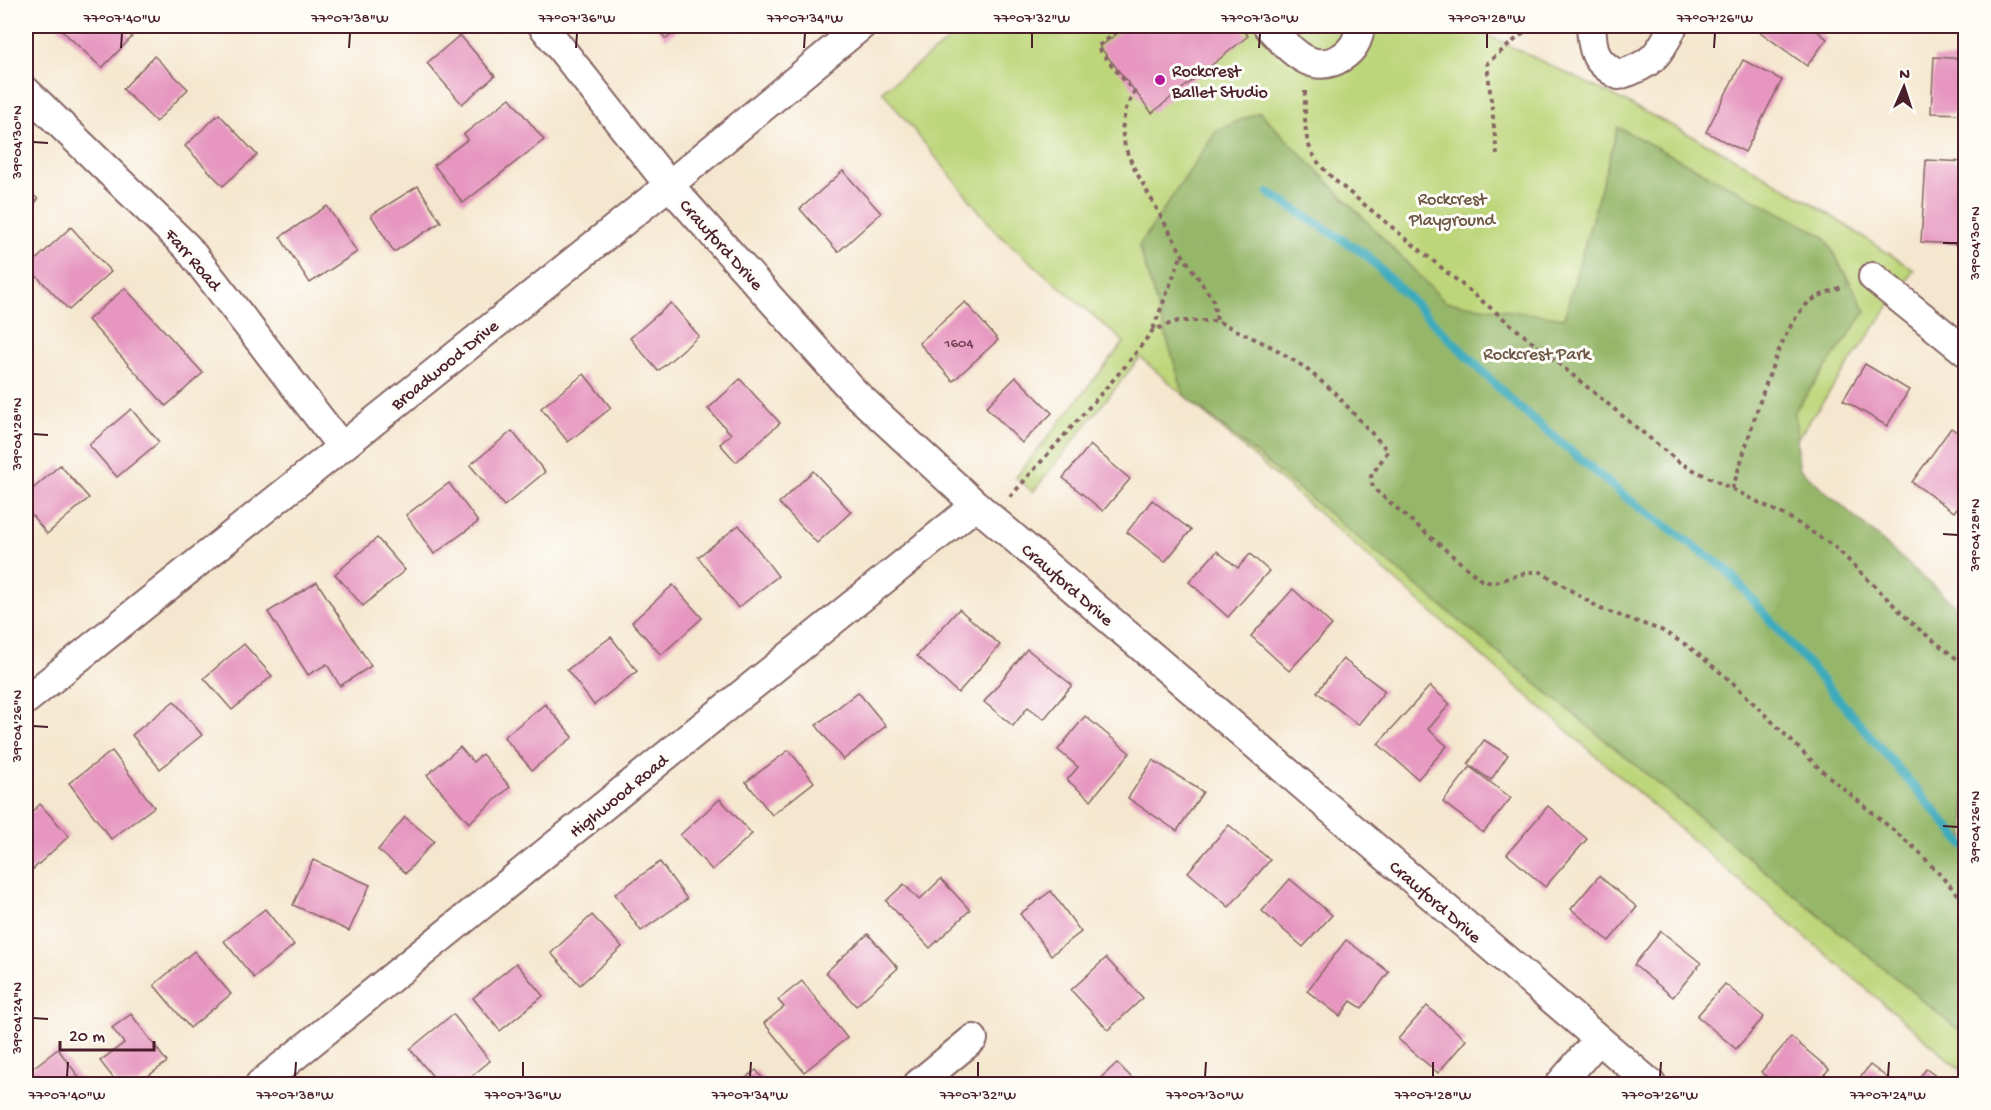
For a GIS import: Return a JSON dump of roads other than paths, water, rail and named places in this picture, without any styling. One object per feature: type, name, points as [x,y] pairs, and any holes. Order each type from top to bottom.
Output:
[{"type":"street","name":"Crawford Drive","points":[[543,26],[669,185],[854,392],[983,511],[1651,1084]]},
{"type":"street","name":"Broadwood Drive","points":[[26,700],[669,185],[861,26]]},
{"type":"street","points":[[1268,26],[1304,60],[1325,64],[1338,60],[1350,52],[1357,39],[1360,26]]},
{"type":"street","points":[[1592,26],[1593,47],[1601,66],[1619,75],[1643,67],[1662,49],[1673,26]]},
{"type":"street","name":"Farr Road","points":[[26,91],[187,247],[341,446]]},
{"type":"street","points":[[1873,277],[1965,352]]},
{"type":"street","name":"Highwood Road","points":[[260,1084],[983,511]]},
{"type":"street","points":[[918,1084],[973,1039]]},
{"type":"street","points":[[1560,1084],[1598,1040]]},
{"type":"waterway","points":[[1269,193],[1365,254],[1516,405],[1627,498],[1727,570],[1966,847]]},
{"type":"place","name":"Rockcrest Ballet Studio","points":[[1160,80]]},
{"type":"park label","name":"Rockcrest Playground","points":[[1452,208]]},
{"type":"park label","name":"Rockcrest Park","points":[[1537,353]]}]
